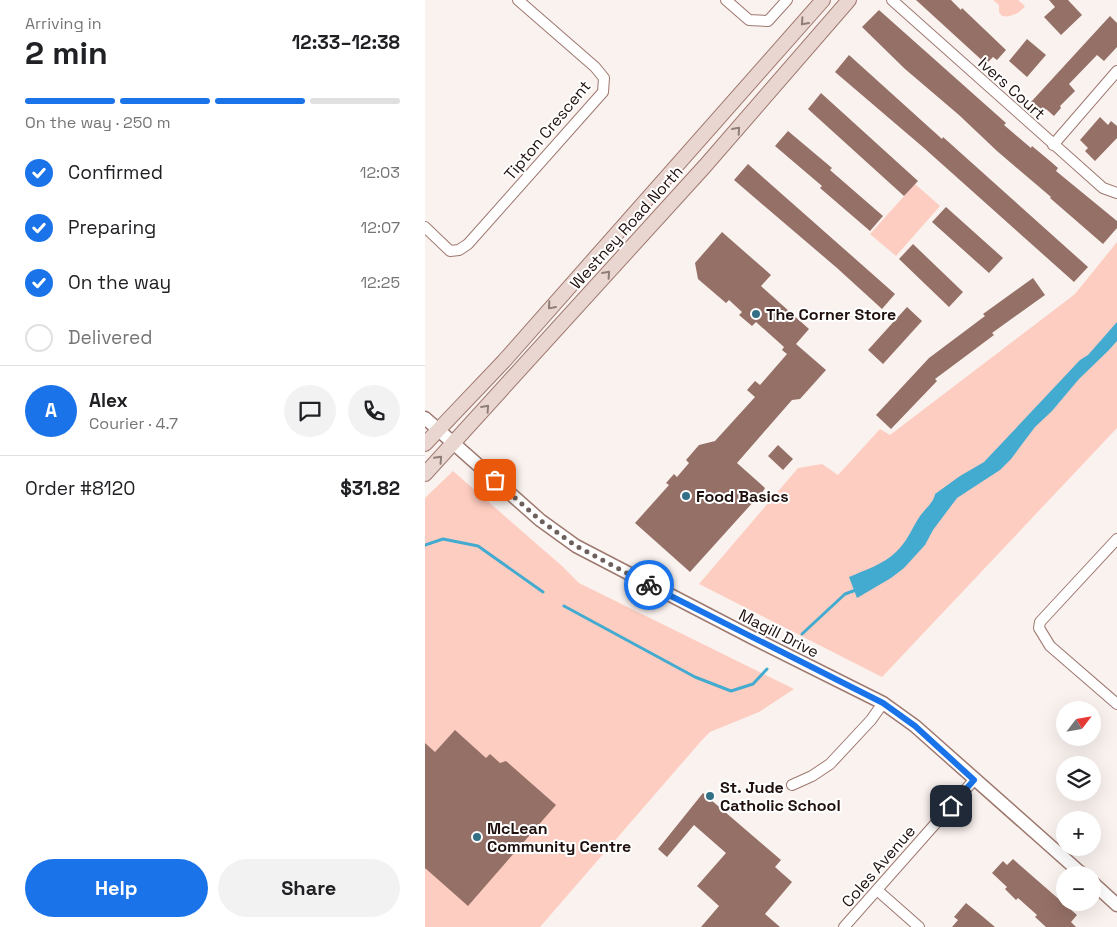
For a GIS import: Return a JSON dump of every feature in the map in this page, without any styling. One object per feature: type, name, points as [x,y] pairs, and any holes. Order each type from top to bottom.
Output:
[{"type":"main road","name":"Westney Road North","points":[[425,474],[446,438],[503,361],[823,0]]},
{"type":"main road","name":"Westney Road North","points":[[425,444],[446,438],[705,166],[849,0]]},
{"type":"street","name":"Tipton Crescent","points":[[425,227],[450,252],[459,250],[468,244],[603,92],[604,78],[595,67],[518,0]]},
{"type":"street","points":[[725,0],[749,20],[768,21],[787,0]]},
{"type":"street","name":"Ivers Court","points":[[892,0],[1103,188],[1117,193]]},
{"type":"street","points":[[1053,145],[1117,71]]},
{"type":"street","name":"Magill Drive","points":[[425,418],[540,520],[576,546],[883,703],[915,726],[1073,866]]},
{"type":"street","points":[[1117,539],[1040,622],[1039,628],[1050,646],[1117,704]]},
{"type":"street","points":[[792,785],[812,776],[830,764],[871,720],[883,703]]},
{"type":"street","name":"Coles Avenue","points":[[844,927],[974,780]]},
{"type":"street","points":[[877,890],[919,927]]},
{"type":"street","points":[[1101,890],[1117,905]]},
{"type":"shaded area","points":[[993,0],[1018,0],[1025,6],[1015,14],[1002,16],[999,12],[999,5]]},
{"type":"shaded area","points":[[915,184],[940,206],[896,256],[870,234]]},
{"type":"shaded area","points":[[1117,242],[1117,428],[882,677],[699,584],[798,468],[822,464],[838,475],[880,429],[890,435],[1075,294]]},
{"type":"shaded area","points":[[453,471],[579,583],[794,689],[759,712],[710,732],[540,927],[425,927],[425,498]]},
{"type":"water","points":[[1117,322],[1117,341],[1035,427],[1011,459],[1000,470],[957,498],[933,530],[925,545],[904,568],[857,598],[849,577],[880,563],[896,552],[931,503],[935,494],[984,462],[1080,360],[1088,355]]},
{"type":"building","points":[[916,0],[951,0],[1006,50],[997,60],[993,57],[986,64]]},
{"type":"building","points":[[1049,0],[1068,0],[1082,15],[1061,35],[1044,17],[1055,7]]},
{"type":"building","points":[[879,10],[1006,123],[1004,125],[1050,161],[1058,168],[1056,171],[1117,221],[1117,228],[1103,244],[905,69],[862,27]]},
{"type":"building","points":[[1110,16],[1117,23],[1117,47],[1104,61],[1097,55],[1069,84],[1075,91],[1060,106],[1061,108],[1054,116],[1046,109],[1042,113],[1031,102]]},
{"type":"building","points":[[1027,39],[1046,55],[1027,77],[1009,61]]},
{"type":"building","points":[[849,55],[1088,267],[1074,282],[924,148],[835,72]]},
{"type":"building","points":[[821,93],[918,181],[904,196],[808,109]]},
{"type":"building","points":[[1100,117],[1108,125],[1111,121],[1117,126],[1117,138],[1095,161],[1085,151],[1088,148],[1080,140]]},
{"type":"building","points":[[788,131],[832,168],[830,170],[883,216],[870,231],[820,188],[822,186],[775,146]]},
{"type":"building","points":[[748,164],[895,294],[882,309],[734,180]]},
{"type":"building","points":[[946,207],[1003,258],[989,273],[932,222]]},
{"type":"building","points":[[722,232],[771,275],[761,286],[809,329],[796,344],[826,370],[800,399],[792,400],[737,463],[765,488],[690,572],[635,523],[669,485],[666,483],[674,474],[677,477],[689,463],[686,460],[699,445],[715,441],[755,397],[747,390],[755,381],[760,385],[787,354],[782,350],[784,347],[756,322],[752,326],[739,315],[742,312],[729,300],[726,303],[698,279],[695,263]]},
{"type":"building","points":[[913,244],[963,292],[949,307],[899,259]]},
{"type":"building","points":[[1033,278],[1045,295],[992,333],[994,335],[935,379],[937,381],[891,429],[876,415],[929,358],[985,316],[983,314]]},
{"type":"building","points":[[907,307],[922,321],[883,364],[868,350]]},
{"type":"building","points":[[778,445],[793,459],[783,470],[768,456]]},
{"type":"building","name":"McLean Community Centre","points":[[455,730],[486,758],[490,754],[500,763],[506,761],[556,805],[468,906],[425,868],[425,743],[435,752]]},
{"type":"building","points":[[703,793],[781,860],[775,867],[792,882],[765,914],[780,927],[701,927],[719,906],[697,886],[726,853],[694,825],[667,857],[658,849]]},
{"type":"building","points":[[1013,859],[1056,897],[1056,911],[1072,911],[1077,915],[1071,922],[1076,927],[1046,927],[1035,917],[1037,915],[1018,898],[1016,900],[1005,889],[1007,887],[992,873],[1003,861],[1007,865]]},
{"type":"building","points":[[966,903],[995,927],[952,927],[958,920],[954,917]]},
{"type":"waterway","points":[[425,545],[443,539],[478,546],[543,592]]},
{"type":"waterway","points":[[802,634],[845,594],[856,590]]},
{"type":"waterway","points":[[564,606],[695,677],[731,691],[753,684],[767,669]]},
{"type":"way so far","points":[[495,480],[540,520],[576,546],[649,585]]},
{"type":"place","name":"The Corner Store","points":[[756,314]]},
{"type":"place","name":"Food Basics","points":[[686,496]]},
{"type":"place","name":"St. Jude Catholic School","points":[[710,796]]},
{"type":"place","name":"McLean Community Centre","points":[[477,837]]},
{"type":"route","points":[[649,585],[883,703],[898,713],[974,780],[951,806]]}]
